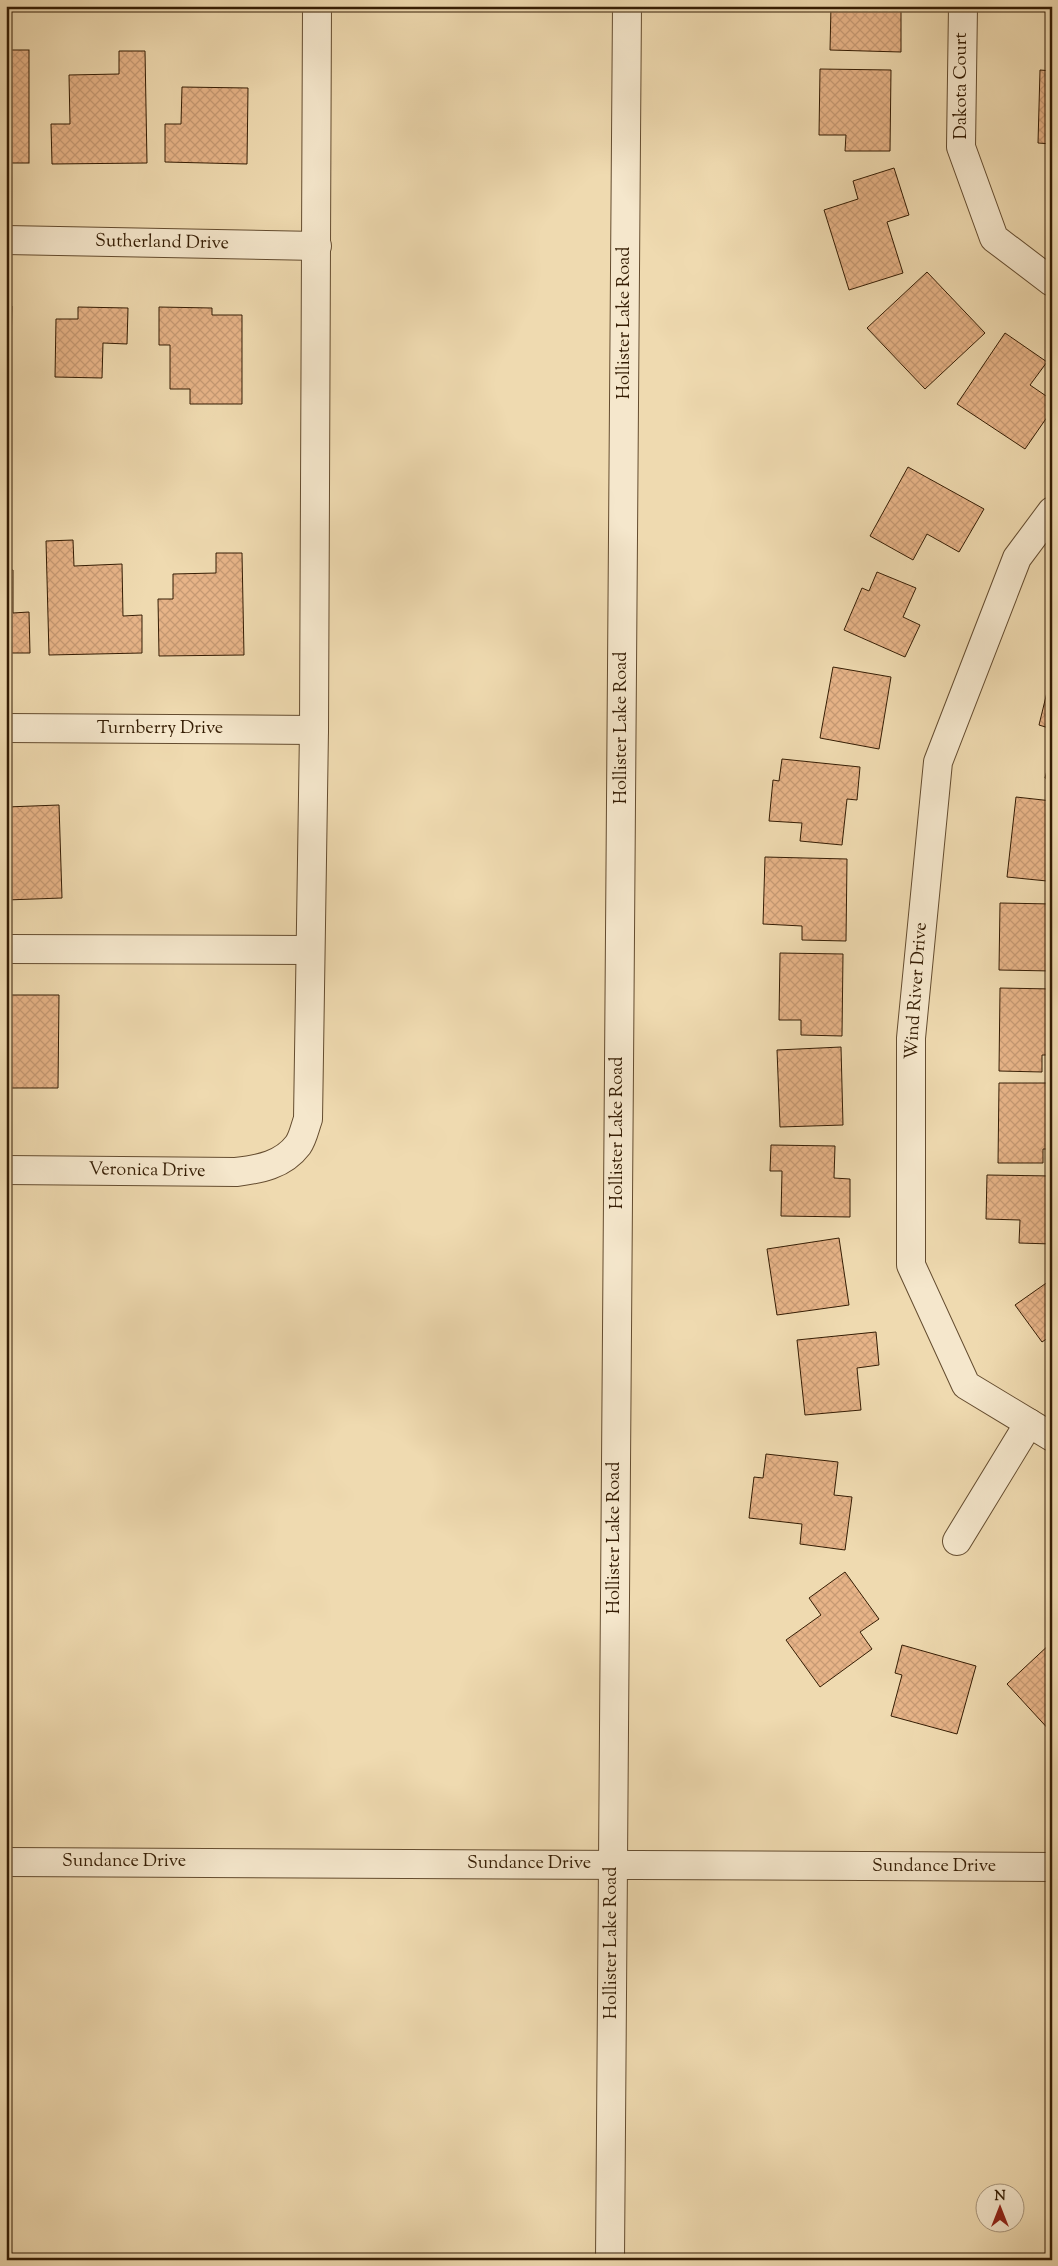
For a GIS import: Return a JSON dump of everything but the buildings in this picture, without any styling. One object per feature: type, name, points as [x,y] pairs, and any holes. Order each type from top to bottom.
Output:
[{"type":"street","points":[[6,949],[310,950],[314,730],[317,6]]},
{"type":"street","name":"Hollister Lake Road","points":[[610,2260],[627,6]]},
{"type":"street","name":"Dakota Court","points":[[963,6],[961,147],[994,238],[1052,282]]},
{"type":"street","name":"Sutherland Drive","points":[[6,240],[317,246]]},
{"type":"street","name":"Wind River Drive","points":[[1052,511],[1017,558],[938,762],[911,1038],[911,1265],[966,1385],[1052,1437]]},
{"type":"street","name":"Turnberry Drive","points":[[6,728],[314,730]]},
{"type":"street","name":"Veronica Drive","points":[[6,1170],[236,1172],[263,1169],[285,1158],[300,1144],[308,1119],[310,950]]},
{"type":"street","points":[[957,1541],[1029,1423]]},
{"type":"street","name":"Sundance Drive","points":[[6,1862],[1052,1868]]}]
